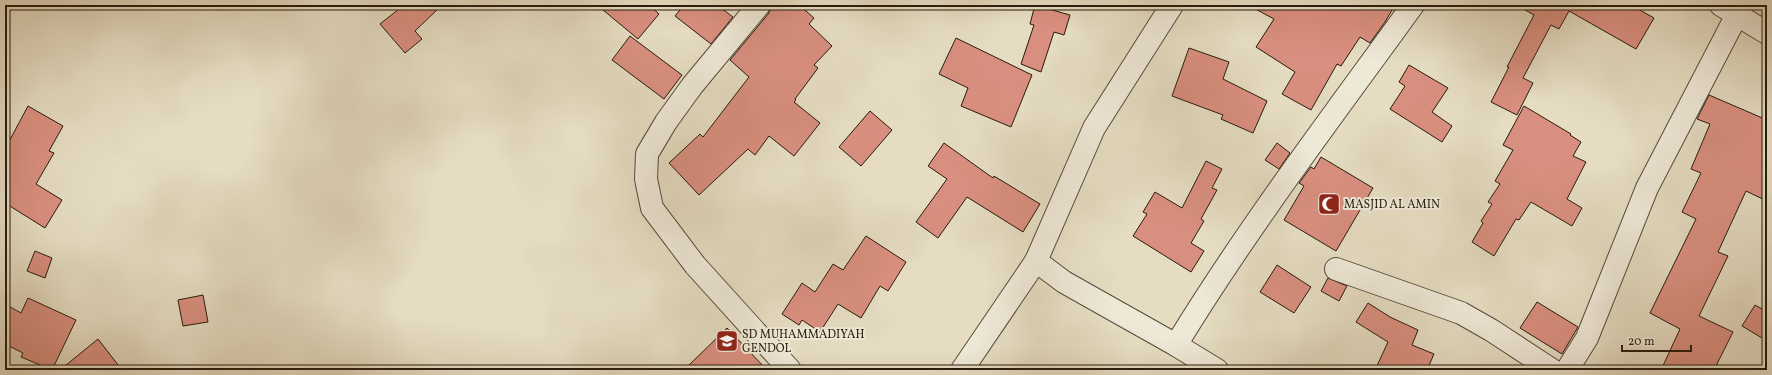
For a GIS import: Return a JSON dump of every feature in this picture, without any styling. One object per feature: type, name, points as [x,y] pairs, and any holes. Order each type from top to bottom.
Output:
[{"type":"street","points":[[759,5],[692,86],[666,122],[647,154],[646,179],[652,208],[695,265],[790,370]]},
{"type":"street","points":[[962,370],[1036,261],[1094,128],[1172,5]]},
{"type":"street","points":[[1176,345],[1211,288],[1248,234],[1413,5]]},
{"type":"street","points":[[1567,370],[1587,338],[1647,188],[1733,8],[1767,33]]},
{"type":"street","points":[[1036,261],[1064,282],[1176,345],[1217,370]]},
{"type":"street","points":[[1336,269],[1461,313],[1491,330],[1552,370]]},
{"type":"building","points":[[404,5],[442,5],[415,31],[422,39],[405,53],[380,24]]},
{"type":"building","points":[[597,5],[649,5],[659,14],[638,39]]},
{"type":"building","points":[[684,5],[717,5],[733,17],[711,44],[675,16]]},
{"type":"building","points":[[771,5],[799,5],[814,18],[809,24],[832,46],[814,65],[818,68],[794,102],[820,123],[794,156],[769,136],[755,155],[748,149],[699,195],[669,163],[700,134],[703,137],[749,77],[730,60],[769,13]]},
{"type":"building","points":[[1035,5],[1070,15],[1064,35],[1054,32],[1041,72],[1021,64],[1034,25],[1030,24]]},
{"type":"building","points":[[1248,5],[1395,5],[1370,43],[1360,37],[1341,66],[1337,64],[1311,110],[1282,94],[1295,72],[1256,47],[1274,19]]},
{"type":"building","points":[[1516,5],[1631,5],[1654,18],[1636,49],[1569,11],[1559,29],[1551,25],[1523,78],[1533,83],[1517,115],[1491,102],[1534,15]]},
{"type":"building","points":[[630,36],[682,75],[664,99],[612,60]]},
{"type":"building","points":[[956,38],[1032,75],[1011,127],[961,106],[968,88],[939,74]]},
{"type":"building","points":[[1189,48],[1229,62],[1223,79],[1267,101],[1253,133],[1221,119],[1223,115],[1172,96]]},
{"type":"building","points":[[1409,65],[1448,88],[1432,112],[1452,126],[1442,142],[1390,109],[1405,86],[1399,82]]},
{"type":"building","points":[[1709,95],[1767,120],[1767,201],[1746,191],[1718,252],[1728,256],[1699,316],[1733,332],[1714,370],[1661,370],[1680,329],[1650,313],[1696,219],[1682,212],[1701,173],[1691,169],[1710,124],[1697,119]]},
{"type":"building","points":[[28,106],[63,126],[49,151],[54,153],[36,184],[62,200],[45,228],[5,203],[5,149]]},
{"type":"building","points":[[1524,106],[1571,134],[1570,135],[1581,142],[1573,156],[1586,162],[1567,199],[1582,208],[1572,226],[1531,202],[1519,220],[1516,219],[1494,256],[1472,242],[1483,223],[1481,221],[1492,204],[1488,202],[1500,184],[1495,181],[1513,150],[1503,145]]},
{"type":"building","points":[[870,111],[892,130],[861,166],[839,147]]},
{"type":"building","points":[[944,143],[993,178],[994,176],[1040,204],[1023,232],[967,197],[938,238],[916,222],[947,179],[928,166]]},
{"type":"building","points":[[1277,143],[1290,153],[1279,169],[1265,160]]},
{"type":"building","name":"MASJID AL AMIN","points":[[1321,157],[1373,188],[1336,251],[1284,220],[1304,186],[1299,183],[1311,167],[1314,169]]},
{"type":"building","points":[[1206,161],[1222,169],[1212,188],[1217,190],[1201,219],[1204,221],[1191,243],[1204,251],[1191,272],[1133,236],[1147,214],[1143,212],[1155,192],[1182,208]]},
{"type":"building","points":[[866,236],[906,262],[888,291],[880,286],[861,318],[838,304],[820,332],[802,320],[799,325],[782,314],[802,283],[815,292],[833,264],[843,270]]},
{"type":"building","points":[[35,251],[52,258],[45,278],[27,271]]},
{"type":"building","points":[[1277,265],[1311,287],[1294,313],[1260,292]]},
{"type":"building","points":[[1328,278],[1347,286],[1339,301],[1321,291]]},
{"type":"building","points":[[203,295],[208,322],[183,326],[178,300]]},
{"type":"building","points":[[28,298],[76,320],[52,370],[21,357],[23,353],[5,344],[5,304],[21,313]]},
{"type":"building","points":[[1537,302],[1578,327],[1562,354],[1520,328]]},
{"type":"building","points":[[1368,303],[1390,317],[1418,330],[1412,345],[1434,354],[1427,370],[1375,370],[1388,342],[1356,322]]},
{"type":"building","points":[[1755,305],[1767,312],[1767,341],[1742,326]]},
{"type":"building","name":"SD MUHAMMADIYAH GENDOL","points":[[727,328],[767,370],[684,370]]},
{"type":"building","points":[[98,339],[122,370],[60,370]]},
{"type":"place","name":"MASJID AL AMIN","points":[[1329,204]]},
{"type":"place","name":"SD MUHAMMADIYAH GENDOL","points":[[727,341]]}]
